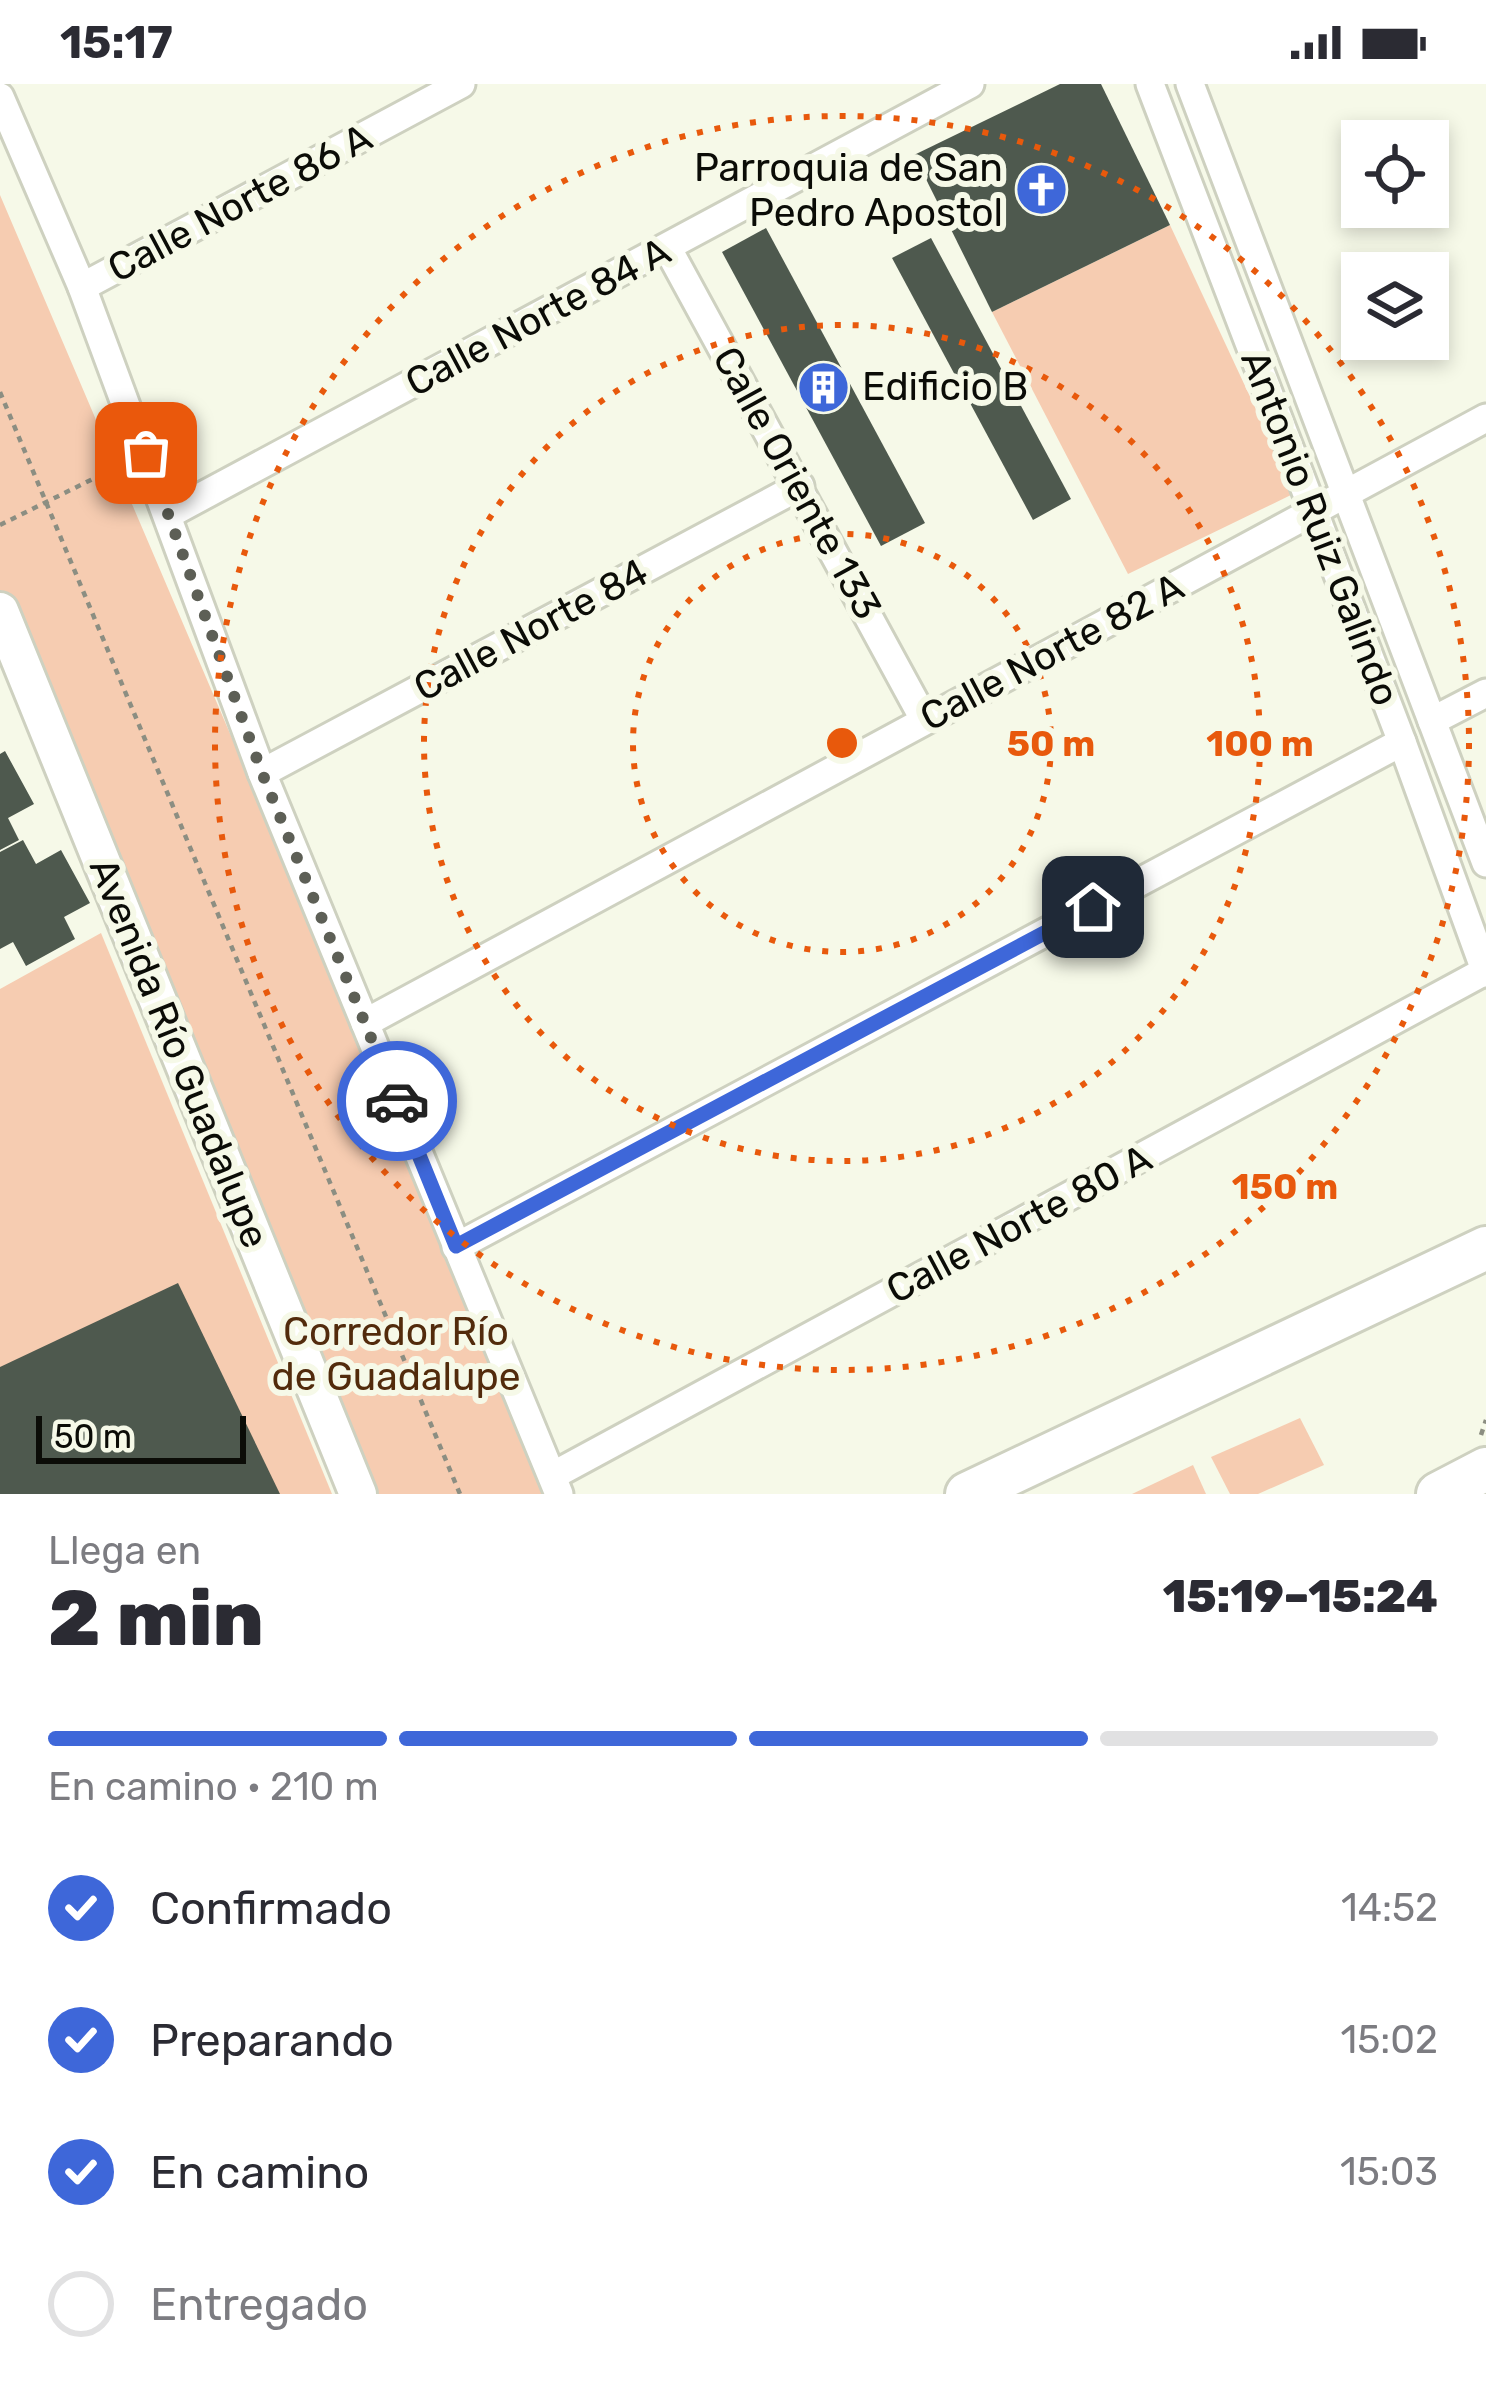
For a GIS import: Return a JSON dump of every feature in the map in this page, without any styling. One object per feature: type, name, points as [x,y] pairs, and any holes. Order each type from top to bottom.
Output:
[{"type":"main road","points":[[967,1494],[1486,1247]]},
{"type":"main road","points":[[1441,1494],[1486,1469]]},
{"type":"street","name":"Calle Norte 86 A","points":[[82,287],[461,84]]},
{"type":"street","name":"Calle Norte 84 A","points":[[169,514],[970,84]]},
{"type":"street","name":"Antonio Ruiz Galindo","points":[[1150,84],[1486,972]]},
{"type":"street","name":"Antonio Ruiz Galindo","points":[[1190,84],[1486,862]]},
{"type":"street","points":[[0,97],[82,287],[262,773],[555,1485]]},
{"type":"street","name":"Calle Oriente 133","points":[[668,249],[924,719]]},
{"type":"street","name":"Calle Norte 82 A","points":[[365,1023],[1486,418]]},
{"type":"street","name":"Calle Norte 84","points":[[262,773],[800,486]]},
{"type":"street","name":"Avenida Río Guadalupe","points":[[0,611],[358,1494]]},
{"type":"street","points":[[1432,721],[1486,693]]},
{"type":"street","points":[[456,1246],[1402,742]]},
{"type":"street","name":"Calle Norte 80 A","points":[[555,1485],[1486,972]]},
{"type":"path","points":[[0,392],[460,1494]]},
{"type":"path","points":[[0,525],[146,453]]},
{"type":"green space","name":"Corredor Río de Guadalupe","points":[[0,160],[554,1494],[356,1494],[0,635],[0,195],[527,1429]]},
{"type":"green space","points":[[1170,225],[1295,493],[1128,574],[992,312]]},
{"type":"green space","points":[[101,933],[332,1494],[0,1494],[0,989]]},
{"type":"green space","points":[[1300,1418],[1324,1465],[1258,1494],[1230,1494],[1211,1457]]},
{"type":"green space","points":[[1193,1465],[1206,1494],[1132,1494]]},
{"type":"building","name":"Parroquia de San Pedro Apostol","points":[[1060,84],[1101,84],[1170,225],[992,312],[914,155]]},
{"type":"building","name":"Edificio B","points":[[766,228],[925,523],[881,546],[722,252]]},
{"type":"building","points":[[931,238],[1071,499],[1033,520],[892,258]]},
{"type":"building","points":[[5,751],[34,804],[8,818],[19,840],[0,850],[0,754]]},
{"type":"building","points":[[23,840],[36,864],[61,850],[90,903],[64,917],[75,939],[26,966],[13,942],[0,949],[0,852]]},
{"type":"building","points":[[178,1283],[280,1494],[0,1494],[0,1367]]},
{"type":"way so far","points":[[146,453],[262,773],[397,1101]]},
{"type":"place","name":"Parroquia de San Pedro Apostol","points":[[1042,190]]},
{"type":"place","name":"Edificio B","points":[[823,387]]},
{"type":"route","points":[[397,1101],[456,1246],[1093,907]]}]
